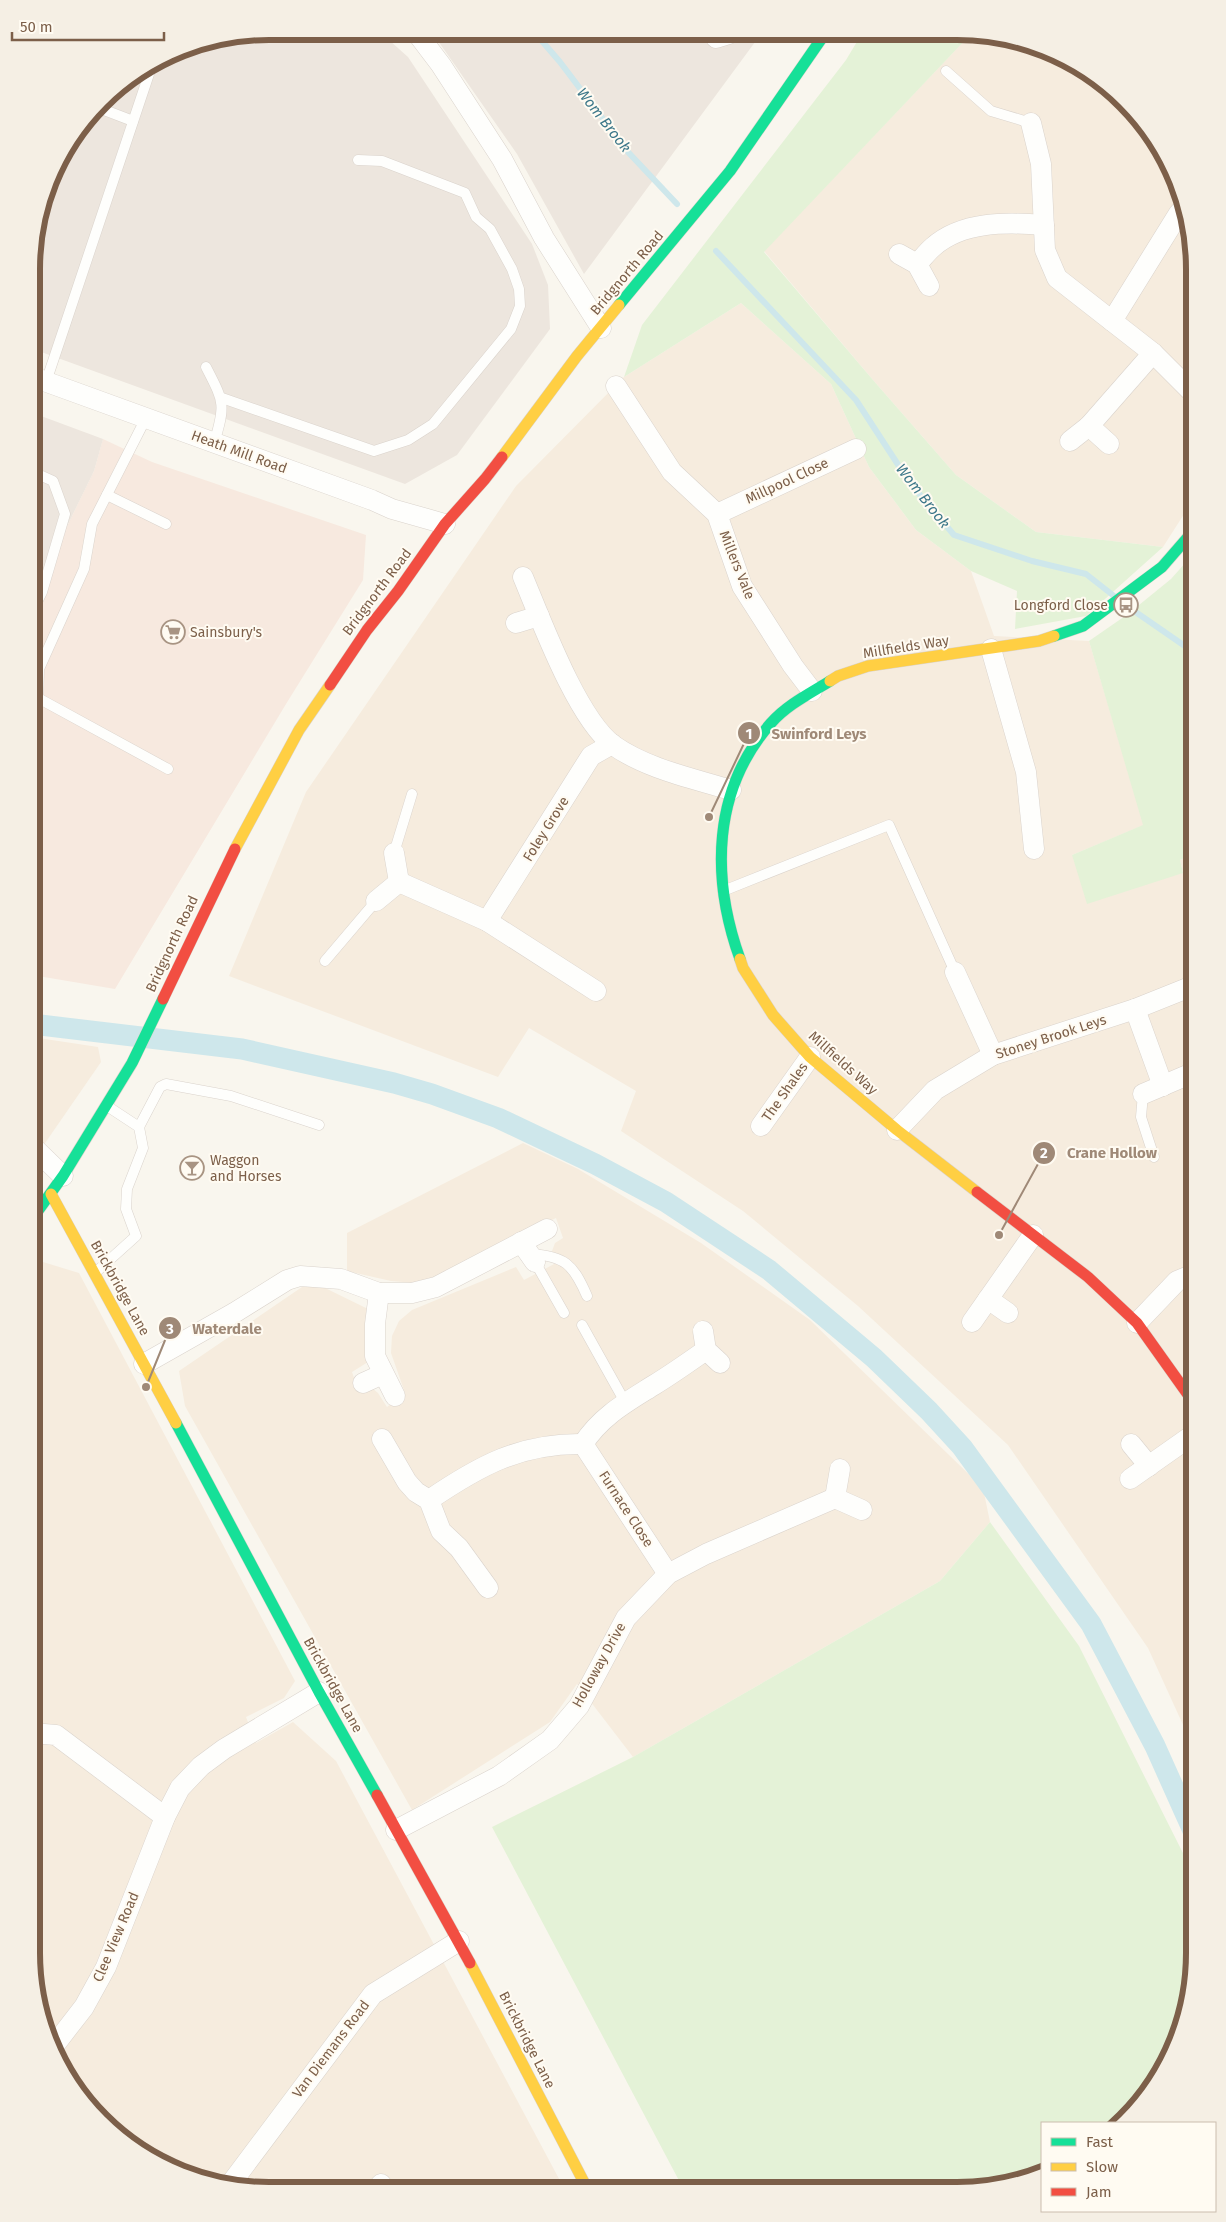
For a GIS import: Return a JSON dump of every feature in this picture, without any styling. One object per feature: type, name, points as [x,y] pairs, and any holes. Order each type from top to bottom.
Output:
[{"type":"street","points":[[422,40],[441,65],[502,159],[544,238],[601,328]]},
{"type":"street","name":"Bridgnorth Road","points":[[40,1208],[63,1176],[132,1063],[237,844],[299,730],[367,630],[398,591],[445,524],[485,479],[601,328],[730,171],[821,40]]},
{"type":"street","points":[[1031,123],[1041,164],[1045,250],[1056,278],[1153,353],[1186,386]]},
{"type":"street","points":[[1112,321],[1179,213]]},
{"type":"street","points":[[917,264],[934,246],[961,231],[992,224],[1044,225]]},
{"type":"street","points":[[899,254],[917,264],[929,286]]},
{"type":"street","points":[[1070,441],[1089,426],[1153,353]]},
{"type":"street","name":"Heath Mill Road","points":[[40,380],[392,509],[445,524]]},
{"type":"street","name":"Millers Vale","points":[[616,386],[672,472],[717,514],[742,586],[793,666],[812,691]]},
{"type":"street","points":[[1089,426],[1109,444]]},
{"type":"street","name":"Millpool Close","points":[[717,514],[856,449]]},
{"type":"street","name":"Millfields Way","points":[[1186,540],[1162,567],[1083,626],[1039,641],[868,666],[838,676],[812,691],[792,704],[772,722],[755,744],[731,790],[722,833],[722,891],[729,929],[743,968],[773,1015],[810,1057],[897,1130],[1088,1277],[1137,1323],[1174,1371],[1186,1390]]},
{"type":"street","points":[[523,577],[570,684],[594,725],[612,744],[631,756],[667,770],[731,790]]},
{"type":"street","points":[[516,623],[539,616]]},
{"type":"street","points":[[991,649],[1026,772],[1034,850]]},
{"type":"street","name":"Foley Grove","points":[[487,921],[591,756],[612,744]]},
{"type":"street","points":[[394,853],[399,882]]},
{"type":"street","points":[[399,882],[487,921],[596,991]]},
{"type":"street","points":[[376,901],[399,882]]},
{"type":"street","points":[[955,972],[993,1055]]},
{"type":"street","name":"Stoney Brook Leys","points":[[897,1130],[935,1090],[993,1055],[1135,1010],[1186,988]]},
{"type":"street","points":[[1135,1010],[1162,1086]]},
{"type":"street","name":"The Shales","points":[[761,1126],[810,1057]]},
{"type":"street","points":[[1144,1094],[1186,1078]]},
{"type":"street","points":[[40,1154],[63,1176]]},
{"type":"street","name":"Brickbridge Lane","points":[[51,1194],[319,1692],[459,1941],[584,2182]]},
{"type":"street","points":[[144,1364],[234,1313],[287,1280],[300,1276],[341,1279],[379,1293],[412,1293],[436,1287],[528,1253],[547,1228]]},
{"type":"street","points":[[972,1322],[1033,1235]]},
{"type":"street","points":[[1137,1323],[1177,1281],[1186,1277]]},
{"type":"street","points":[[379,1293],[375,1324],[375,1356],[395,1396]]},
{"type":"street","points":[[988,1299],[1008,1313]]},
{"type":"street","points":[[429,1500],[478,1468],[508,1456],[538,1448],[583,1444],[599,1423],[625,1402],[655,1385],[710,1348]]},
{"type":"street","points":[[363,1383],[383,1374]]},
{"type":"street","points":[[382,1438],[407,1482],[416,1492],[429,1500],[441,1531],[459,1548],[488,1588]]},
{"type":"street","points":[[1130,1479],[1186,1440]]},
{"type":"street","name":"Furnace Close","points":[[583,1444],[668,1574]]},
{"type":"street","points":[[1131,1444],[1149,1466]]},
{"type":"street","points":[[840,1469],[835,1498],[862,1510]]},
{"type":"street","name":"Holloway Drive","points":[[396,1830],[499,1776],[550,1740],[579,1706],[626,1618],[668,1574],[706,1554],[835,1498]]},
{"type":"street","name":"Clee View Road","points":[[57,2041],[84,2007],[106,1967],[165,1818],[180,1788],[201,1766],[224,1748],[319,1692]]},
{"type":"street","points":[[40,1734],[56,1735],[165,1818]]},
{"type":"street","name":"Van Diemans Road","points":[[234,2179],[373,1994],[459,1941]]},
{"type":"lane","points":[[946,71],[991,111],[1031,123]]},
{"type":"lane","points":[[40,380],[149,75]]},
{"type":"lane","points":[[104,110],[133,121]]},
{"type":"lane","points":[[222,398],[374,451],[408,440],[433,424],[511,329],[520,306],[519,289],[512,269],[490,229],[476,217],[465,193],[382,161],[358,160]]},
{"type":"lane","points":[[206,367],[222,398],[222,419],[214,443]]},
{"type":"lane","points":[[40,669],[84,569],[92,524],[146,418]]},
{"type":"lane","points":[[40,475],[52,481],[65,514],[40,596]]},
{"type":"lane","points":[[107,495],[166,524]]},
{"type":"lane","points":[[40,699],[168,768]]},
{"type":"lane","points":[[394,853],[412,794]]},
{"type":"lane","points":[[722,891],[889,825],[955,972]]},
{"type":"lane","points":[[325,961],[376,901]]},
{"type":"lane","points":[[94,1274],[136,1236],[126,1209],[127,1189],[143,1148],[139,1127],[160,1087],[166,1084],[231,1096],[318,1125]]},
{"type":"lane","points":[[1144,1094],[1141,1117],[1154,1157]]},
{"type":"lane","points":[[106,1105],[139,1127]]},
{"type":"lane","points":[[528,1253],[548,1255],[569,1265],[577,1275],[586,1296]]},
{"type":"lane","points":[[528,1253],[564,1313]]},
{"type":"lane","points":[[582,1325],[625,1402]]},
{"type":"shaded area","points":[[254,40],[389,40],[408,57],[532,244],[548,285],[550,329],[457,455],[405,484],[40,352],[40,254],[44,224],[57,181],[87,130],[107,107],[130,87],[181,57],[224,44]]},
{"type":"shaded area","points":[[437,40],[757,40],[584,274],[517,154]]},
{"type":"shaded area","points":[[965,40],[1002,44],[1045,57],[1096,87],[1119,107],[1147,142],[1169,181],[1182,224],[1186,254],[1186,511],[1163,547],[1036,532],[956,475],[764,251]]},
{"type":"shaded area","points":[[741,303],[831,384],[869,467],[916,530],[971,571],[994,636],[1089,641],[1144,825],[1072,855],[1183,873],[1180,860],[1186,857],[1186,1731],[1148,1648],[1008,1445],[858,1306],[743,1211],[621,1131],[636,1091],[529,1028],[498,1077],[229,976],[306,792],[516,486],[624,377]]},
{"type":"shaded area","points":[[40,416],[103,439],[94,471],[40,582]]},
{"type":"shaded area","points":[[103,439],[152,462],[366,535],[363,580],[286,704],[115,989],[40,976],[40,582],[94,471]]},
{"type":"shaded area","points":[[40,1038],[98,1047],[101,1062],[40,1150]]},
{"type":"shaded area","points":[[523,1143],[578,1169],[701,1243],[810,1320],[983,1488],[990,1522],[940,1581],[633,1757],[577,1684],[550,1722],[412,1810],[185,1406],[179,1371],[302,1287],[321,1286],[368,1309],[368,1362],[352,1372],[359,1392],[372,1388],[378,1393],[387,1407],[405,1393],[391,1353],[392,1336],[399,1321],[412,1310],[516,1267],[524,1280],[556,1263],[552,1251],[555,1243],[563,1238],[556,1218],[435,1278],[415,1283],[391,1281],[347,1271],[347,1233]]},
{"type":"shaded area","points":[[43,1262],[79,1273],[295,1681],[284,1698],[246,1717],[256,1743],[293,1722],[336,1761],[561,2182],[254,2182],[224,2178],[181,2165],[130,2135],[97,2104],[71,2067],[57,2041],[52,2026],[44,1998],[40,1968],[40,1266]]},
{"type":"green space","points":[[858,40],[965,40],[764,252],[956,475],[1036,532],[1163,547],[1086,616],[1015,629],[1017,591],[971,571],[916,530],[869,467],[831,384],[741,303],[624,377],[642,325],[846,60]]},
{"type":"green space","points":[[1186,562],[1186,857],[1180,860],[1183,873],[1087,904],[1072,855],[1143,825],[1089,641],[1128,614],[1171,579]]},
{"type":"green space","points":[[990,1522],[1079,1646],[1186,1859],[1186,1968],[1182,1998],[1169,2041],[1139,2092],[1111,2122],[1041,2122],[1041,2166],[1030,2170],[1002,2178],[972,2182],[680,2182],[492,1827],[633,1757],[940,1581]]},
{"type":"waterway","name":"Wom Brook","points":[[541,40],[628,152],[677,204]]},
{"type":"waterway","name":"Wom Brook","points":[[716,251],[856,400],[910,483],[954,535],[1032,561],[1086,574],[1114,596]]},
{"type":"waterway","name":"Wom Brook","points":[[1124,604],[1186,647]]},
{"type":"waterway","points":[[40,1025],[242,1049],[394,1083],[432,1094],[498,1118],[595,1164],[666,1202],[769,1270],[874,1358],[929,1411],[962,1447],[1091,1624],[1155,1746],[1186,1815]]},
{"type":"traffic: fast","points":[[619,305],[730,171],[821,40]]},
{"type":"traffic: fast","points":[[1054,636],[1083,626],[1162,567],[1186,539]]},
{"type":"traffic: fast","points":[[740,959],[724,897],[722,866],[722,836],[728,806],[737,777],[752,749],[771,723],[791,705],[830,681]]},
{"type":"traffic: fast","points":[[40,1208],[63,1176],[132,1063],[163,999]]},
{"type":"traffic: fast","points":[[176,1423],[319,1692],[377,1795]]},
{"type":"traffic: slow","points":[[502,457],[577,356],[619,305]]},
{"type":"traffic: slow","points":[[830,681],[838,676],[868,666],[1039,641],[1054,636]]},
{"type":"traffic: slow","points":[[235,849],[299,730],[330,685]]},
{"type":"traffic: slow","points":[[740,959],[743,968],[773,1015],[810,1057],[897,1130],[977,1192]]},
{"type":"traffic: slow","points":[[51,1194],[176,1423]]},
{"type":"traffic: slow","points":[[470,1963],[584,2182]]},
{"type":"traffic: jam","points":[[330,685],[367,630],[398,591],[445,524],[502,457]]},
{"type":"traffic: jam","points":[[163,999],[235,849]]},
{"type":"traffic: jam","points":[[977,1192],[1088,1277],[1137,1323],[1186,1392]]},
{"type":"traffic: jam","points":[[377,1795],[470,1963]]},
{"type":"place","name":"Longford Close","points":[[1126,605]]},
{"type":"place","name":"Sainsbury's","points":[[173,632]]},
{"type":"place","name":"Swinford Leys","points":[[709,817]]},
{"type":"place","name":"Waggon and Horses","points":[[192,1168]]},
{"type":"place","name":"Crane Hollow","points":[[999,1235]]},
{"type":"place","name":"Waterdale","points":[[146,1387]]}]
